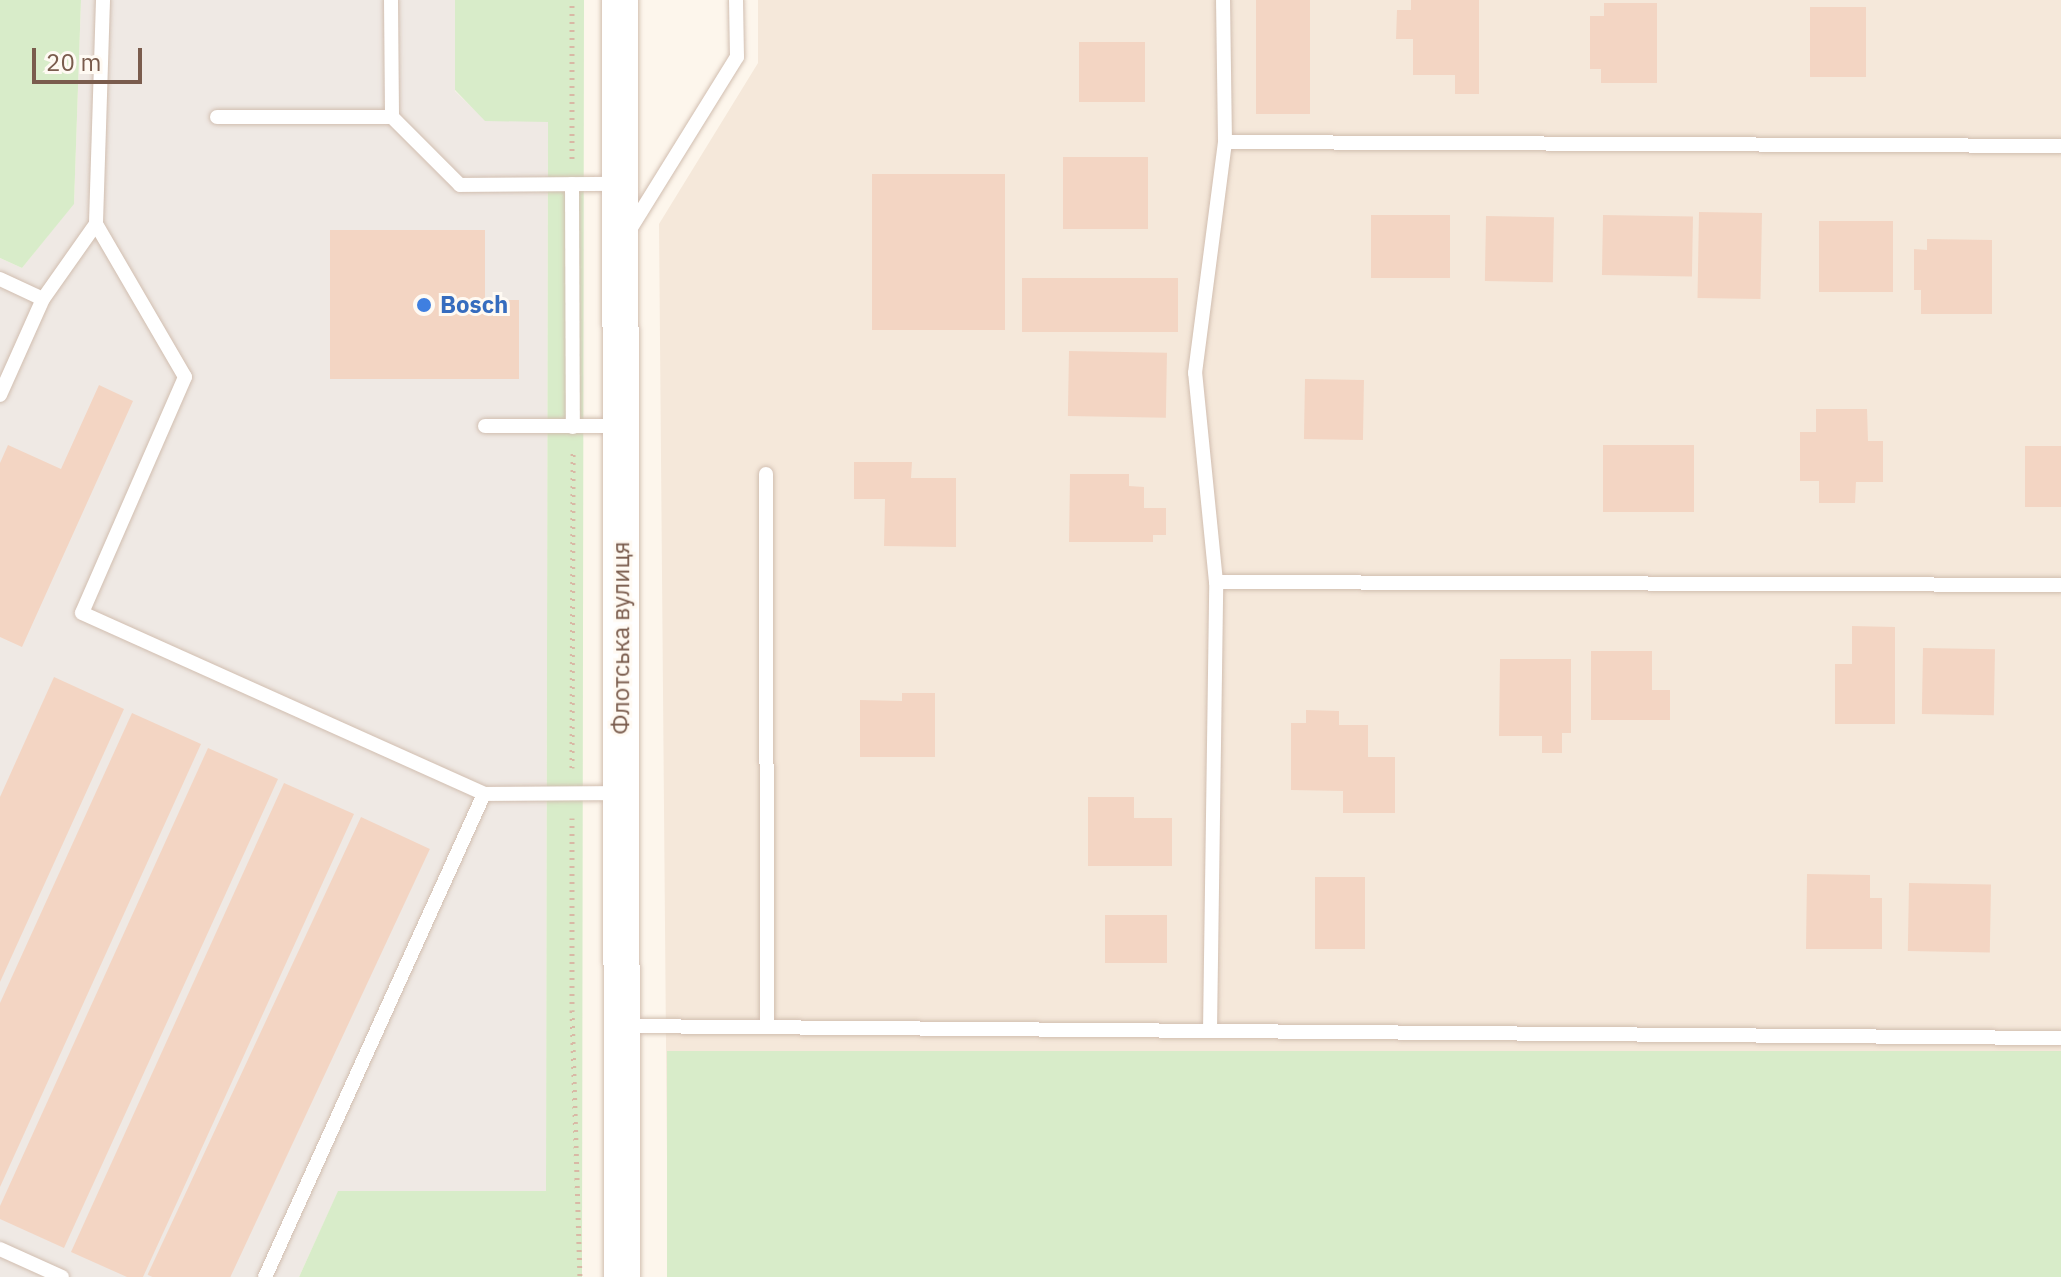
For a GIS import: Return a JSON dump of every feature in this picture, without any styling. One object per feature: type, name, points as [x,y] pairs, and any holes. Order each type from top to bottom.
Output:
[{"type":"street","name":"Флотська вулиця","points":[[620,0],[622,1277]]},
{"type":"lane","points":[[103,0],[96,224],[185,377],[82,613],[484,794],[621,793]]},
{"type":"lane","points":[[391,0],[392,117],[460,185],[620,184]]},
{"type":"lane","points":[[620,245],[737,57],[736,0]]},
{"type":"lane","points":[[1210,1031],[1216,582],[1195,373],[1225,142],[1223,0]]},
{"type":"lane","points":[[217,117],[392,117]]},
{"type":"lane","points":[[1225,142],[2061,146]]},
{"type":"lane","points":[[572,184],[573,427]]},
{"type":"lane","points":[[0,395],[43,299],[96,224]]},
{"type":"lane","points":[[0,279],[43,299]]},
{"type":"lane","points":[[485,426],[621,426]]},
{"type":"lane","points":[[766,474],[767,1027]]},
{"type":"lane","points":[[1216,582],[2061,585]]},
{"type":"lane","points":[[265,1277],[484,794]]},
{"type":"lane","points":[[621,1026],[2061,1038]]},
{"type":"lane","points":[[0,1249],[62,1277]]},
{"type":"path","points":[[572,0],[572,184]]},
{"type":"path","points":[[573,427],[572,1010],[580,1277]]},
{"type":"shaded area","points":[[81,0],[455,0],[455,91],[486,121],[548,121],[546,1191],[338,1192],[299,1277],[0,1277],[0,258],[22,268],[74,203]]},
{"type":"shaded area","points":[[758,0],[2061,0],[2061,1277],[668,1277],[659,224],[758,63]]},
{"type":"green space","points":[[0,0],[81,0],[74,204],[22,268],[0,258]]},
{"type":"green space","points":[[455,0],[584,0],[582,1277],[299,1277],[338,1191],[546,1191],[548,122],[485,121],[455,90]]},
{"type":"green space","points":[[667,1051],[2061,1051],[2061,1277],[667,1277]]},
{"type":"building","points":[[1256,0],[1310,0],[1310,114],[1256,114]]},
{"type":"building","points":[[1411,0],[1479,0],[1479,94],[1455,94],[1455,75],[1413,75],[1413,39],[1396,39],[1397,10],[1411,10]]},
{"type":"building","points":[[1604,3],[1657,3],[1657,83],[1601,83],[1601,69],[1590,69],[1590,16],[1604,16]]},
{"type":"building","points":[[1810,7],[1866,7],[1866,77],[1810,77]]},
{"type":"building","points":[[1079,42],[1145,42],[1145,102],[1079,102]]},
{"type":"building","points":[[1063,157],[1148,157],[1148,229],[1063,229]]},
{"type":"building","points":[[872,174],[1005,174],[1005,330],[872,330]]},
{"type":"building","points":[[1699,212],[1762,213],[1760,299],[1697,298]]},
{"type":"building","points":[[1371,215],[1450,215],[1450,278],[1371,278]]},
{"type":"building","points":[[1603,215],[1693,217],[1692,277],[1602,275]]},
{"type":"building","points":[[1486,216],[1554,217],[1553,282],[1485,281]]},
{"type":"building","points":[[1819,221],[1893,221],[1893,292],[1819,292]]},
{"type":"building","points":[[330,230],[485,230],[485,300],[519,300],[519,379],[330,379]]},
{"type":"building","points":[[1927,239],[1992,240],[1992,314],[1921,314],[1921,290],[1914,290],[1914,249],[1927,250]]},
{"type":"building","points":[[1022,278],[1178,278],[1178,332],[1022,332]]},
{"type":"building","points":[[1069,351],[1167,353],[1166,418],[1068,416]]},
{"type":"building","points":[[1305,379],[1364,380],[1363,440],[1304,439]]},
{"type":"building","points":[[99,385],[133,401],[22,647],[0,637],[0,463],[8,445],[61,469]]},
{"type":"building","points":[[1816,409],[1867,409],[1868,441],[1883,441],[1883,482],[1856,482],[1855,503],[1819,503],[1819,481],[1800,481],[1800,432],[1816,432]]},
{"type":"building","points":[[1603,445],[1694,445],[1694,512],[1603,512]]},
{"type":"building","points":[[2025,446],[2061,446],[2061,507],[2025,507]]},
{"type":"building","points":[[854,462],[912,462],[911,478],[956,478],[956,547],[884,546],[885,499],[854,499]]},
{"type":"building","points":[[1070,474],[1129,474],[1129,486],[1144,487],[1144,508],[1166,508],[1166,535],[1153,535],[1153,542],[1069,542]]},
{"type":"building","points":[[1852,626],[1895,627],[1895,724],[1835,724],[1835,664],[1852,664]]},
{"type":"building","points":[[1923,648],[1995,649],[1994,715],[1922,714]]},
{"type":"building","points":[[1591,651],[1652,651],[1652,690],[1670,690],[1670,720],[1591,720]]},
{"type":"building","points":[[1500,659],[1571,659],[1571,733],[1562,733],[1562,753],[1542,753],[1542,736],[1499,736]]},
{"type":"building","points":[[54,677],[124,709],[0,982],[0,797]]},
{"type":"building","points":[[902,693],[935,693],[935,757],[860,757],[860,700],[902,701]]},
{"type":"building","points":[[1306,710],[1339,711],[1339,725],[1368,725],[1368,757],[1395,757],[1395,813],[1343,813],[1343,791],[1291,790],[1291,723],[1306,723]]},
{"type":"building","points":[[132,713],[201,744],[0,1187],[0,1003]]},
{"type":"building","points":[[208,748],[278,779],[64,1248],[0,1219],[0,1206]]},
{"type":"building","points":[[284,783],[354,814],[143,1277],[127,1277],[71,1252]]},
{"type":"building","points":[[1088,797],[1134,797],[1134,818],[1172,818],[1172,866],[1088,866]]},
{"type":"building","points":[[361,817],[430,849],[230,1277],[148,1275]]},
{"type":"building","points":[[1807,874],[1870,875],[1870,898],[1882,898],[1882,949],[1806,949]]},
{"type":"building","points":[[1315,877],[1365,877],[1365,949],[1315,949]]},
{"type":"building","points":[[1909,883],[1991,884],[1990,952],[1908,951]]},
{"type":"building","points":[[1105,915],[1167,915],[1167,963],[1105,963]]},
{"type":"place","name":"Bosch","points":[[424,305]]}]
